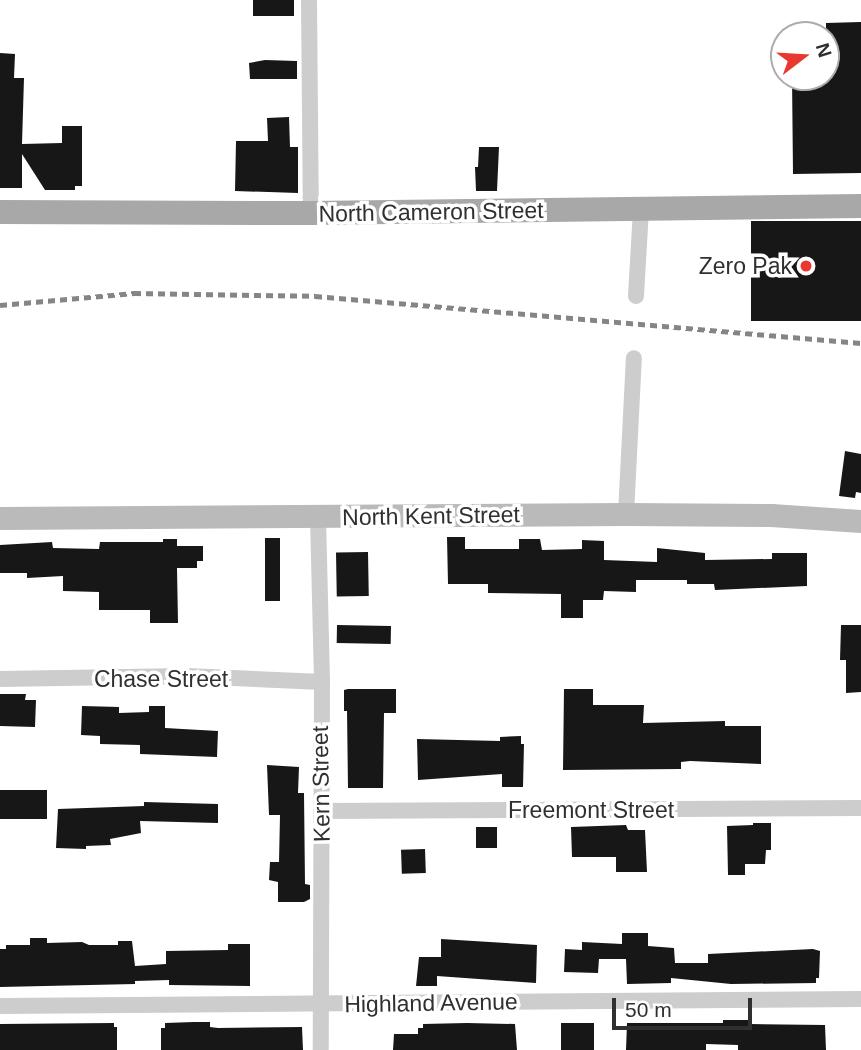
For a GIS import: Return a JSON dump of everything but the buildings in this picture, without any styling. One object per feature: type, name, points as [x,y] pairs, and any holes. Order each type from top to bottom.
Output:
[{"type":"main road","name":"North Cameron Street","points":[[0,212],[311,213],[861,206]]},
{"type":"street","points":[[309,0],[311,213]]},
{"type":"street","points":[[636,296],[641,209]]},
{"type":"street","points":[[626,514],[634,358]]},
{"type":"street","name":"North Kent Street","points":[[0,518],[626,514],[771,515],[861,521]]},
{"type":"street","name":"Kern Street","points":[[318,517],[322,682],[321,1050]]},
{"type":"street","name":"Chase Street","points":[[0,678],[187,676],[322,682]]},
{"type":"street","name":"Freemont Street","points":[[321,811],[861,808]]},
{"type":"street","name":"Highland Avenue","points":[[0,1006],[861,999]]},
{"type":"railway","points":[[0,305],[134,293],[315,296],[861,343]]},
{"type":"place","name":"Zero Pak","points":[[806,266]]}]
